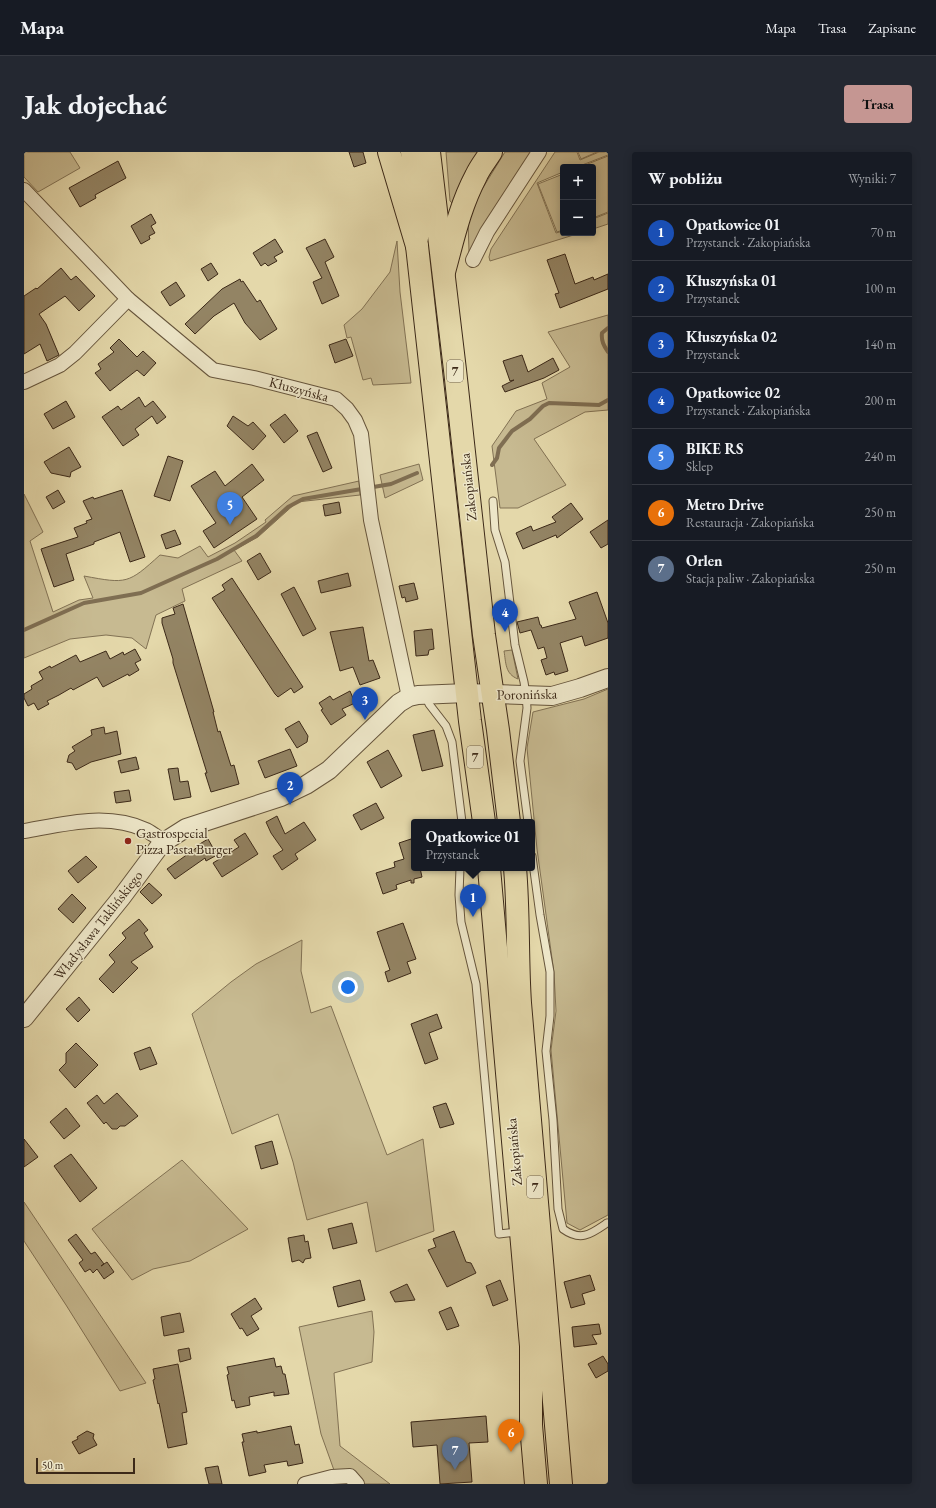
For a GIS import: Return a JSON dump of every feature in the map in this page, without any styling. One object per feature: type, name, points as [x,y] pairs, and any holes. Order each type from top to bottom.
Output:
[{"type":"main road","points":[[389,152],[417,246]]},
{"type":"main road","name":"Zakopiańska","points":[[412,152],[418,218],[417,246],[467,693],[484,819]]},
{"type":"main road","name":"Zakopiańska","points":[[429,152],[444,272],[484,635],[509,819]]},
{"type":"main road","points":[[444,272],[454,234],[469,191],[476,175],[490,152]]},
{"type":"main road","name":"Zakopiańska","points":[[489,871],[531,1346],[531,1425],[536,1484]]},
{"type":"main road","name":"Zakopiańska","points":[[515,871],[518,910],[518,982],[561,1484]]},
{"type":"street","points":[[473,260],[487,232],[539,152]]},
{"type":"street","name":"Kłuszyńska","points":[[24,190],[128,299],[213,370],[254,378],[336,399],[347,409],[355,420],[361,434],[372,528],[417,696]]},
{"type":"street","points":[[24,382],[60,365],[75,353],[128,299]]},
{"type":"street","name":"Poronińska","points":[[467,693],[544,697],[560,694],[608,678]]},
{"type":"street","points":[[417,696],[467,693]]},
{"type":"street","name":"Władysława Taklińskiego","points":[[24,1018],[121,898],[159,846],[186,828],[281,797],[306,785],[329,770],[399,703],[417,696]]},
{"type":"street","points":[[24,831],[83,820],[117,821],[146,830],[164,842]]},
{"type":"street","points":[[305,1484],[332,1477],[350,1476],[357,1484]]},
{"type":"lane","points":[[493,500],[495,530],[505,562],[515,646],[526,695],[527,708],[520,761],[528,819]]},
{"type":"lane","points":[[417,696],[429,704],[446,726],[452,742],[462,819]]},
{"type":"lane","points":[[460,871],[459,895],[461,918],[476,984],[499,1234],[521,1231]]},
{"type":"lane","points":[[534,871],[550,972],[550,1016],[546,1051],[553,1120],[558,1209],[563,1229],[572,1235],[589,1235],[607,1223]]},
{"type":"shaded area","points":[[24,152],[70,152],[80,168],[38,192],[24,177]]},
{"type":"shaded area","points":[[446,152],[482,152],[453,204],[450,201]]},
{"type":"shaded area","points":[[505,152],[533,152],[469,252],[468,220],[479,194]]},
{"type":"shaded area","points":[[555,152],[577,152],[580,160],[599,152],[608,152],[608,155],[585,164],[560,164],[560,173],[537,183],[556,233],[560,232],[560,236],[570,236],[490,261],[489,257],[491,249]]},
{"type":"shaded area","points":[[578,152],[597,152],[581,159]]},
{"type":"shaded area","points":[[608,156],[608,212],[596,217],[596,164],[588,164]]},
{"type":"shaded area","points":[[560,175],[560,231],[557,232],[538,184]]},
{"type":"shaded area","points":[[608,213],[608,224],[596,228],[596,218]]},
{"type":"shaded area","points":[[397,241],[400,292],[411,383],[373,385],[371,378],[363,380],[351,337],[347,338],[344,325],[362,309],[390,272]]},
{"type":"shaded area","points":[[608,315],[608,410],[585,412],[534,439],[566,485],[518,508],[500,508],[492,446],[516,411],[547,399],[542,383],[570,367],[548,332]]},
{"type":"shaded area","points":[[419,464],[423,480],[385,498],[380,475]]},
{"type":"shaded area","points":[[359,481],[360,495],[297,502],[258,537],[234,550],[242,561],[182,589],[185,601],[156,615],[146,649],[132,638],[106,635],[70,639],[24,658],[24,494],[43,532],[30,541],[53,612],[79,600],[93,598],[84,576],[119,581],[141,572],[160,555],[178,558],[200,546],[208,557],[235,543],[266,522],[265,520],[293,496]]},
{"type":"shaded area","points":[[512,650],[518,679],[508,671],[506,664],[504,651]]},
{"type":"shaded area","points":[[608,689],[608,1215],[580,1230],[567,1223],[551,1050],[556,1011],[554,973],[537,849],[527,748],[533,712],[584,699]]},
{"type":"shaded area","points":[[302,940],[301,971],[311,1013],[331,1006],[387,1155],[423,1139],[434,1231],[376,1252],[367,1202],[307,1220],[293,1162],[278,1114],[232,1134],[192,1014],[231,982],[256,964]]},
{"type":"shaded area","points":[[182,1160],[248,1229],[190,1261],[153,1269],[132,1280],[92,1229]]},
{"type":"shaded area","points":[[24,1202],[146,1383],[120,1391],[24,1241]]},
{"type":"shaded area","points":[[372,1311],[374,1332],[372,1362],[334,1373],[340,1446],[390,1484],[360,1484],[335,1473],[321,1434],[299,1327]]},
{"type":"building","points":[[349,152],[363,152],[366,163],[354,167]]},
{"type":"building","points":[[118,161],[126,178],[95,195],[96,198],[80,207],[69,188]]},
{"type":"building","points":[[151,214],[156,223],[151,226],[155,233],[149,236],[150,239],[141,244],[131,226]]},
{"type":"building","points":[[275,239],[283,252],[274,257],[277,261],[268,266],[265,263],[261,266],[253,253]]},
{"type":"building","points":[[325,239],[334,257],[325,262],[339,296],[322,304],[313,282],[322,278],[306,248]]},
{"type":"building","points":[[565,254],[575,284],[593,277],[594,280],[608,274],[608,289],[560,308],[555,294],[559,293],[547,260]]},
{"type":"building","points":[[211,263],[218,274],[208,281],[201,269]]},
{"type":"building","points":[[61,268],[71,280],[76,276],[95,296],[79,311],[65,296],[39,314],[46,324],[59,355],[47,361],[40,344],[24,354],[24,296],[36,288],[37,289]]},
{"type":"building","points":[[240,279],[241,282],[243,281],[257,302],[260,300],[277,329],[260,340],[245,323],[234,303],[214,316],[195,334],[185,324],[222,289]]},
{"type":"building","points":[[176,282],[185,296],[170,306],[161,292]]},
{"type":"building","points":[[119,339],[137,357],[143,351],[156,363],[144,376],[137,370],[110,391],[95,373],[101,369],[98,364],[114,352],[110,348]]},
{"type":"building","points":[[346,339],[353,356],[335,363],[329,345]]},
{"type":"building","points":[[522,355],[528,372],[553,358],[559,370],[544,378],[505,392],[502,386],[514,380],[510,381],[503,361]]},
{"type":"building","points":[[139,397],[145,407],[153,401],[166,417],[157,424],[152,416],[135,429],[139,435],[123,446],[102,417],[118,406],[121,410]]},
{"type":"building","points":[[66,401],[75,417],[53,429],[44,414]]},
{"type":"building","points":[[285,414],[298,431],[284,443],[270,425]]},
{"type":"building","points":[[233,416],[248,426],[253,422],[266,436],[253,450],[227,426]]},
{"type":"building","points":[[317,432],[332,468],[323,472],[307,436]]},
{"type":"building","points":[[69,447],[81,467],[71,472],[70,477],[51,473],[44,462]]},
{"type":"building","points":[[168,456],[183,461],[170,501],[154,496]]},
{"type":"building","points":[[252,464],[264,480],[242,497],[257,519],[214,548],[203,531],[216,523],[191,486],[215,471],[225,486]]},
{"type":"building","points":[[58,490],[65,502],[53,509],[46,497]]},
{"type":"building","points":[[122,490],[145,557],[130,562],[120,532],[94,542],[94,544],[66,554],[74,580],[54,587],[41,549],[78,537],[74,528],[87,523],[86,521],[92,519],[83,501]]},
{"type":"building","points":[[339,502],[341,513],[325,516],[323,505]]},
{"type":"building","points":[[571,503],[583,519],[557,538],[556,535],[523,549],[516,533],[531,526],[533,531],[556,522],[552,517]]},
{"type":"building","points":[[608,520],[608,544],[601,548],[590,532]]},
{"type":"building","points":[[175,530],[181,544],[166,549],[161,535]]},
{"type":"building","points":[[260,553],[271,572],[258,580],[247,561]]},
{"type":"building","points":[[348,573],[351,586],[321,593],[318,581]]},
{"type":"building","points":[[232,578],[303,687],[294,693],[291,688],[278,697],[275,694],[212,598],[225,590],[222,585]]},
{"type":"building","points":[[414,583],[418,599],[406,602],[405,597],[402,598],[399,586]]},
{"type":"building","points":[[294,587],[316,629],[303,636],[281,594]]},
{"type":"building","points":[[597,592],[608,623],[608,638],[585,646],[582,636],[560,643],[568,671],[555,675],[554,672],[546,675],[541,660],[547,658],[544,647],[538,649],[531,630],[520,633],[517,622],[538,617],[542,628],[576,619],[569,602]]},
{"type":"building","points":[[183,604],[214,712],[218,732],[220,731],[231,766],[234,765],[239,784],[211,792],[205,773],[207,773],[162,623],[162,618],[175,614],[173,608]]},
{"type":"building","points":[[363,627],[369,661],[373,660],[380,678],[360,685],[353,667],[340,671],[330,632]]},
{"type":"building","points":[[432,629],[434,649],[429,650],[428,655],[416,656],[414,631]]},
{"type":"building","points":[[135,649],[141,660],[135,663],[139,670],[129,676],[128,674],[103,687],[97,677],[73,690],[71,688],[47,701],[49,704],[38,710],[34,703],[28,706],[24,698],[24,694],[32,689],[31,686],[43,679],[39,672],[50,666],[51,668],[76,655],[80,662],[106,651],[110,659],[123,652],[124,655]]},
{"type":"building","points":[[350,691],[355,703],[342,709],[346,715],[331,725],[321,710],[323,709],[319,703],[330,696],[333,700]]},
{"type":"building","points":[[299,721],[308,736],[307,742],[297,748],[285,729]]},
{"type":"building","points":[[104,727],[105,734],[117,731],[121,754],[91,762],[76,770],[72,763],[67,762],[69,755],[75,751],[72,747],[92,735],[91,730]]},
{"type":"building","points":[[434,730],[443,766],[422,771],[413,735]]},
{"type":"building","points":[[290,749],[297,766],[265,778],[258,761]]},
{"type":"building","points":[[388,750],[402,776],[381,788],[367,762]]},
{"type":"building","points":[[136,757],[139,769],[121,773],[118,761]]},
{"type":"building","points":[[178,768],[180,782],[188,781],[191,797],[174,800],[168,769]]},
{"type":"building","points":[[129,790],[131,801],[116,803],[114,792]]},
{"type":"building","points":[[376,803],[384,818],[361,830],[353,815]]},
{"type":"building","points":[[277,816],[285,834],[304,822],[316,840],[295,854],[298,859],[282,870],[273,856],[283,850],[271,833],[266,822]]},
{"type":"building","points":[[245,833],[258,854],[222,877],[213,863],[239,847],[234,840]]},
{"type":"building","points":[[208,839],[217,855],[206,861],[205,858],[175,879],[167,869]]},
{"type":"building","points":[[411,839],[411,871],[421,871],[422,877],[414,879],[414,883],[411,883],[411,880],[396,885],[397,889],[383,894],[376,873],[395,867],[394,862],[404,859],[399,843]]},
{"type":"building","points":[[86,856],[97,867],[78,883],[68,871]]},
{"type":"building","points":[[149,883],[162,895],[152,904],[140,892]]},
{"type":"building","points":[[72,894],[86,908],[73,923],[58,909]]},
{"type":"building","points":[[139,919],[148,930],[144,933],[153,947],[131,962],[138,968],[113,993],[99,979],[115,962],[109,955],[126,938],[122,933]]},
{"type":"building","points":[[403,923],[416,959],[407,962],[411,973],[388,982],[385,972],[390,970],[377,932]]},
{"type":"building","points":[[79,997],[90,1010],[78,1022],[66,1009]]},
{"type":"building","points":[[437,1014],[442,1028],[429,1033],[438,1059],[425,1064],[411,1024]]},
{"type":"building","points":[[76,1043],[98,1065],[75,1088],[59,1070],[66,1063],[66,1053]]},
{"type":"building","points":[[150,1047],[157,1064],[140,1070],[134,1053]]},
{"type":"building","points":[[117,1093],[138,1116],[125,1126],[112,1129],[106,1122],[104,1124],[87,1103],[97,1095],[104,1104]]},
{"type":"building","points":[[446,1103],[454,1124],[440,1128],[433,1107]]},
{"type":"building","points":[[66,1108],[80,1126],[64,1139],[50,1122]]},
{"type":"building","points":[[24,1139],[38,1157],[24,1167]]},
{"type":"building","points":[[272,1141],[278,1164],[261,1169],[255,1146]]},
{"type":"building","points":[[71,1154],[97,1188],[80,1202],[54,1166]]},
{"type":"building","points":[[352,1223],[357,1243],[333,1249],[328,1229]]},
{"type":"building","points":[[454,1231],[466,1262],[471,1263],[476,1273],[447,1287],[428,1250],[436,1247],[433,1239]]},
{"type":"building","points":[[76,1234],[91,1254],[95,1252],[104,1264],[107,1262],[114,1272],[104,1279],[97,1269],[93,1273],[90,1269],[85,1272],[79,1263],[83,1260],[68,1240]]},
{"type":"building","points":[[304,1235],[305,1242],[308,1241],[311,1258],[305,1259],[303,1263],[299,1260],[292,1262],[288,1238]]},
{"type":"building","points":[[590,1275],[595,1290],[582,1294],[585,1304],[571,1308],[564,1282]]},
{"type":"building","points":[[360,1280],[365,1300],[338,1307],[333,1287]]},
{"type":"building","points":[[500,1280],[508,1300],[493,1306],[486,1286]]},
{"type":"building","points":[[407,1284],[415,1300],[395,1302],[390,1292]]},
{"type":"building","points":[[255,1298],[262,1309],[251,1316],[259,1329],[247,1336],[242,1328],[240,1329],[231,1314]]},
{"type":"building","points":[[451,1307],[459,1326],[447,1330],[439,1312]]},
{"type":"building","points":[[180,1313],[184,1332],[164,1336],[161,1317]]},
{"type":"building","points":[[599,1324],[601,1334],[592,1335],[597,1344],[574,1347],[572,1327]]},
{"type":"building","points":[[189,1348],[191,1359],[180,1362],[178,1350]]},
{"type":"building","points":[[603,1356],[608,1364],[608,1371],[596,1378],[588,1364]]},
{"type":"building","points":[[274,1358],[276,1367],[281,1366],[283,1374],[285,1374],[289,1394],[274,1396],[274,1392],[249,1397],[250,1405],[236,1408],[234,1400],[232,1401],[227,1367]]},
{"type":"building","points":[[178,1364],[187,1412],[182,1413],[187,1444],[168,1448],[153,1380],[155,1379],[153,1369]]},
{"type":"building","points":[[486,1416],[488,1442],[469,1443],[472,1482],[440,1484],[437,1445],[413,1447],[411,1422]]},
{"type":"building","points":[[291,1426],[295,1445],[299,1444],[303,1463],[288,1466],[287,1461],[264,1465],[266,1472],[249,1476],[242,1442],[244,1442],[242,1434],[257,1431],[257,1433]]},
{"type":"building","points":[[87,1431],[94,1434],[93,1438],[97,1445],[79,1454],[72,1442]]},
{"type":"building","points":[[218,1466],[222,1484],[209,1484],[205,1468]]},
{"type":"waterway","points":[[608,328],[602,333],[603,343],[608,352]]},
{"type":"waterway","points":[[492,465],[497,458],[499,448],[512,431],[530,419],[543,406],[549,403],[599,405],[608,400]]},
{"type":"waterway","points":[[24,630],[84,603],[141,593],[217,559],[256,536],[288,507],[303,499],[391,484],[417,473]]},
{"type":"place","name":"BIKE RS","points":[[230,525]]},
{"type":"place","name":"Opatkowice 02","points":[[505,632]]},
{"type":"place","name":"Kłuszyńska 02","points":[[365,720]]},
{"type":"place","name":"Kłuszyńska 01","points":[[290,805]]},
{"type":"place","name":"Gastrospecial Pizza Pasta Burger","points":[[128,841]]},
{"type":"place","name":"Opatkowice 01","points":[[473,917]]},
{"type":"place","name":"Metro Drive","points":[[511,1452]]},
{"type":"place","name":"Orlen","points":[[455,1470]]}]
